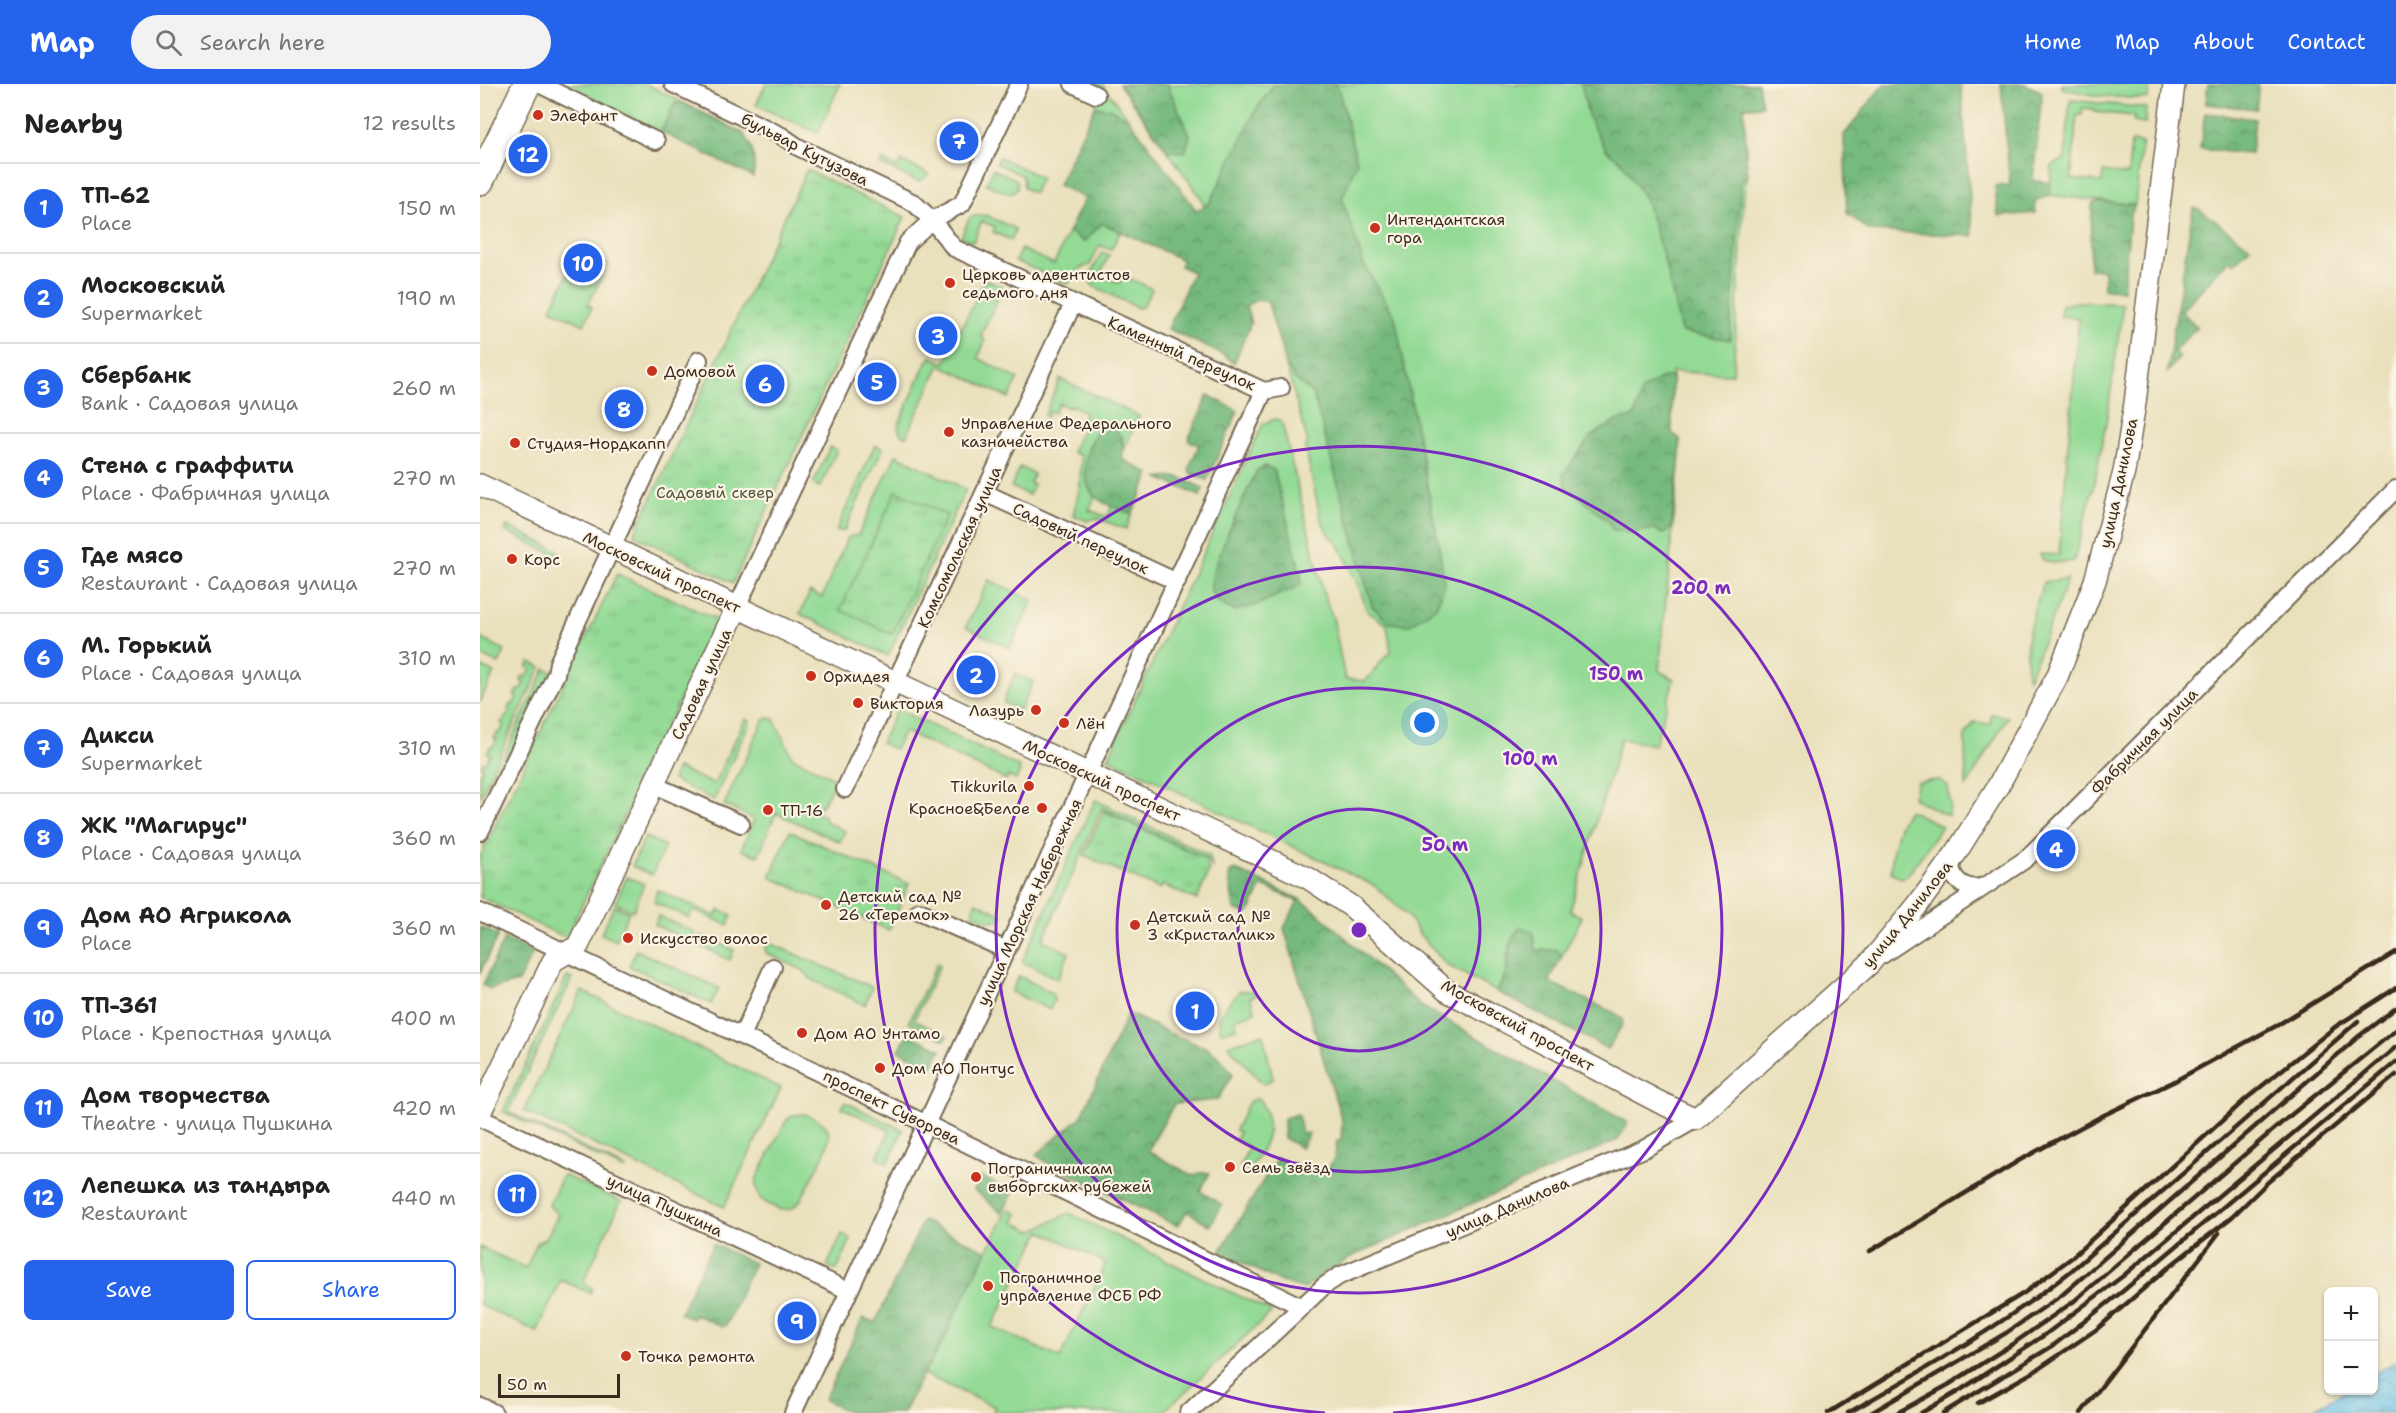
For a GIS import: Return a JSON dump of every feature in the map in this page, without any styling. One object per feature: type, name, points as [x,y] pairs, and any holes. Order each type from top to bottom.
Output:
[{"type":"main road","points":[[480,181],[527,84]]},
{"type":"street","points":[[539,84],[656,141]]},
{"type":"street","name":"бульвар Кутузова","points":[[673,84],[782,135],[795,152],[914,203],[932,220]]},
{"type":"street","name":"Садовая улица","points":[[480,1116],[553,961],[578,946],[908,242],[932,220],[962,204],[1019,84]]},
{"type":"street","points":[[1072,84],[1096,95]]},
{"type":"street","name":"улица Данилова","points":[[1188,1413],[1324,1286],[1339,1276],[1644,1149],[1696,1119],[1869,964],[1916,907],[1956,853],[1998,786],[2052,688],[2102,558],[2129,443],[2174,84]]},
{"type":"street","name":"Каменный переулок","points":[[932,220],[954,248],[1264,391],[1281,388]]},
{"type":"street","name":"Комсомольская улица","points":[[845,789],[1073,304]]},
{"type":"street","points":[[480,832],[556,674],[558,663],[699,360]]},
{"type":"street","name":"улица Морская Набережная","points":[[793,1413],[1264,391]]},
{"type":"street","name":"Московский проспект","points":[[480,484],[612,549],[1308,878],[1352,907],[1447,991],[1696,1119]]},
{"type":"street","name":"Фабричная улица","points":[[1869,964],[2026,859],[2396,489]]},
{"type":"street","name":"Садовый переулок","points":[[985,493],[1177,582]]},
{"type":"street","points":[[654,785],[741,824]]},
{"type":"street","points":[[1956,853],[1951,868],[1957,881],[1970,888],[1985,885]]},
{"type":"street","points":[[919,911],[1006,950]]},
{"type":"street","name":"проспект Суворова","points":[[480,912],[926,1124],[1302,1307]]},
{"type":"street","points":[[742,1036],[773,967]]},
{"type":"street","name":"улица Пушкина","points":[[480,1116],[849,1291]]},
{"type":"street","points":[[480,1407],[494,1413]]},
{"type":"green space","points":[[563,84],[646,84],[743,133],[681,103],[675,103],[661,132]]},
{"type":"green space","points":[[766,84],[840,84],[818,133],[756,105]]},
{"type":"green space","points":[[1092,84],[1102,84],[1129,119],[1109,108],[1095,107],[1098,87]]},
{"type":"green space","points":[[1119,84],[1758,84],[1762,106],[1744,107],[1747,176],[1733,374],[1672,372],[1672,433],[1680,439],[1680,456],[1659,671],[1674,679],[1655,745],[1621,739],[1570,911],[1582,917],[1562,956],[1557,950],[1507,953],[1507,971],[1497,992],[1447,965],[1420,935],[1408,916],[1375,886],[1108,758],[1263,424],[1275,419],[1280,420],[1283,427],[1325,598],[1333,618],[1345,679],[1365,681],[1391,652],[1387,625],[1367,611],[1360,589],[1339,545],[1321,520],[1305,447],[1308,443],[1268,302],[1261,299],[1255,300],[1204,207],[1202,199]]},
{"type":"green space","points":[[1119,84],[1167,84],[1190,135],[1185,152],[1168,151]]},
{"type":"green space","points":[[1274,84],[1336,84],[1339,90],[1357,162],[1342,199],[1364,265],[1395,317],[1445,586],[1436,607],[1410,625],[1389,623],[1372,606],[1313,394],[1294,378],[1286,365],[1268,302],[1262,300],[1246,306],[1251,323],[1234,363],[1224,355],[1168,329],[1193,272],[1180,266],[1183,260],[1102,223],[1084,242],[1069,231],[1085,198],[1058,185],[1095,107],[1109,108],[1129,119],[1196,210],[1210,202],[1256,110]]},
{"type":"green space","points":[[1581,84],[1758,84],[1762,106],[1744,107],[1747,176],[1741,182],[1730,340],[1681,332],[1665,262],[1646,201],[1621,161],[1607,151],[1589,119]]},
{"type":"green space","points":[[1884,84],[1961,84],[1973,236],[1870,231],[1847,213],[1844,135]]},
{"type":"green space","points":[[2001,84],[2025,84],[2042,92],[2033,180],[2051,183],[2049,195],[2035,202],[2035,213],[1998,216],[1995,186],[2010,185]]},
{"type":"green space","points":[[2062,84],[2150,84],[2148,99],[2098,96],[2062,88]]},
{"type":"green space","points":[[2208,84],[2259,84],[2256,109],[2206,104]]},
{"type":"green space","points":[[2070,100],[2146,108],[2145,124],[2133,122],[2134,116],[2094,112],[2094,109],[2082,108],[2082,115],[2077,115],[2071,179],[2102,182],[2103,172],[2128,175],[2131,142],[2142,143],[2135,205],[2049,195],[2052,165],[2065,159]]},
{"type":"green space","points":[[675,103],[682,103],[743,133],[753,154],[753,177],[661,132]]},
{"type":"green space","points":[[2205,113],[2255,119],[2251,154],[2200,149]]},
{"type":"green space","points":[[999,157],[1041,177],[1034,193],[1024,188],[1023,176],[996,163]]},
{"type":"green space","points":[[882,160],[898,168],[901,161],[929,174],[921,181],[916,181],[880,164]]},
{"type":"green space","points":[[993,169],[1017,180],[1017,189],[1010,194],[986,184]]},
{"type":"green space","name":"Садовый сквер","points":[[807,170],[905,217],[733,583],[634,535]]},
{"type":"green space","points":[[2100,201],[2135,205],[2130,217],[2123,290],[2104,289],[2104,270],[2090,269],[2092,204]]},
{"type":"green space","points":[[2193,208],[2199,209],[2250,247],[2234,264],[2229,260],[2181,311],[2197,327],[2174,351],[2180,357],[2167,372]]},
{"type":"green space","points":[[985,215],[1016,229],[1011,240],[993,232],[995,227],[982,221],[973,242],[961,237],[970,217]]},
{"type":"green space","points":[[1102,223],[1121,231],[1111,250],[1100,245],[1090,265],[1079,269],[1068,284],[1015,261],[1021,249],[1054,264],[1069,231],[1084,242]]},
{"type":"green space","points":[[579,251],[608,264],[588,305],[592,307],[584,325],[551,309]]},
{"type":"green space","points":[[1102,252],[1109,255],[1100,275],[1119,283],[1123,275],[1152,289],[1142,307],[1138,308],[1093,286],[1088,279]]},
{"type":"green space","points":[[985,279],[1003,287],[981,335],[985,341],[978,358],[1018,379],[1009,398],[940,365],[906,437],[900,433],[898,426],[925,365],[931,357],[945,363]]},
{"type":"green space","points":[[2079,302],[2123,304],[2107,418],[2094,485],[2074,561],[2052,563],[2043,560],[2040,554],[2059,555],[2079,318],[2060,316],[2062,305]]},
{"type":"green space","points":[[1664,377],[1672,377],[1672,433],[1680,439],[1671,529],[1662,534],[1655,529],[1628,533],[1612,529],[1609,522],[1576,494],[1567,491],[1563,475],[1591,436],[1616,421],[1635,416],[1642,390]]},
{"type":"green space","points":[[1060,379],[1139,416],[1124,450],[1122,436],[1090,489],[1095,497],[1089,510],[1107,517],[1113,505],[1132,514],[1126,529],[1096,518],[1087,521],[1073,515],[1080,487],[1081,456],[1072,452],[1086,421],[1082,419],[1085,412],[1071,405],[1069,408],[1059,403],[1054,413],[1050,411],[1047,417],[1044,416]]},
{"type":"green space","points":[[1208,395],[1238,411],[1207,480],[1190,473],[1189,468],[1199,445],[1188,440]]},
{"type":"green space","points":[[1112,425],[1122,440],[1122,459],[1150,474],[1132,514],[1097,499],[1086,479],[1086,460],[1091,442],[1101,427]]},
{"type":"green space","points":[[875,445],[883,448],[844,531],[836,531]]},
{"type":"green space","points":[[830,447],[837,450],[820,487],[813,484]]},
{"type":"green space","points":[[896,455],[966,489],[888,656],[800,614],[810,592],[822,597],[848,537],[858,535]]},
{"type":"green space","points":[[1265,466],[1274,470],[1301,574],[1301,585],[1254,606],[1234,611],[1214,598],[1211,581],[1221,550],[1245,495],[1257,470]]},
{"type":"green space","points":[[1020,467],[1034,474],[1030,483],[1034,485],[1029,495],[1011,487]]},
{"type":"green space","points":[[1178,477],[1203,488],[1200,496],[1158,478]]},
{"type":"green space","points":[[896,491],[947,515],[892,634],[840,610]]},
{"type":"green space","points":[[507,526],[559,551],[557,556],[505,531]]},
{"type":"green space","points":[[617,574],[718,620],[566,938],[480,897],[480,857]]},
{"type":"green space","points":[[2068,579],[2028,679],[2026,654],[2029,629],[2044,582]]},
{"type":"green space","points":[[989,580],[1033,600],[1010,648],[966,627]]},
{"type":"green space","points":[[480,638],[505,650],[499,664],[480,655]]},
{"type":"green space","points":[[530,662],[541,667],[480,797],[480,774],[483,768],[481,766],[483,762],[486,763],[490,754],[487,753],[497,739],[494,738],[504,725],[501,723],[510,711],[508,709],[510,704],[513,705],[517,696],[514,695],[517,690],[520,691],[524,683],[521,681],[523,676],[527,677],[531,669],[527,667]]},
{"type":"green space","points":[[480,666],[494,673],[480,703]]},
{"type":"green space","points":[[545,669],[552,672],[480,821],[480,806]]},
{"type":"green space","points":[[1015,674],[1033,682],[1020,710],[1004,703]]},
{"type":"green space","points":[[897,709],[1019,767],[1020,771],[1016,780],[1008,776],[1006,780],[904,731],[895,749],[881,743]]},
{"type":"green space","points":[[1991,714],[2008,717],[1966,787],[1965,736],[1974,722],[1990,724]]},
{"type":"green space","points":[[767,718],[774,719],[792,757],[836,779],[824,802],[815,812],[824,816],[825,821],[845,831],[840,842],[776,813],[758,856],[741,850],[754,819],[724,805],[763,721]]},
{"type":"green space","points":[[745,719],[750,721],[714,800],[672,780],[677,768],[714,784]]},
{"type":"green space","points":[[1939,780],[1948,786],[1950,807],[1948,816],[1913,798],[1917,782]]},
{"type":"green space","points":[[1095,800],[1210,856],[1212,868],[1207,859],[1102,808],[1043,940],[1069,953],[1058,979],[1022,962]]},
{"type":"green space","points":[[1909,810],[1942,826],[1907,876],[1901,878],[1891,872],[1892,856],[1898,831]]},
{"type":"green space","points":[[1104,811],[1205,859],[1209,871],[1197,900],[1163,885],[1160,889],[1084,855]]},
{"type":"green space","points":[[790,831],[909,884],[889,930],[770,877]]},
{"type":"green space","points":[[645,837],[665,846],[652,875],[632,866]]},
{"type":"green space","points":[[1236,870],[1299,899],[1316,911],[1421,1006],[1628,1123],[1618,1140],[1355,1255],[1324,1273],[1305,1289],[1279,1281],[1220,1252],[1277,1158],[1290,1166],[1293,1163],[1309,1171],[1312,1166],[1326,1173],[1335,1156],[1337,1141],[1341,1141],[1342,1121],[1284,928],[1298,901],[1262,886],[1248,914],[1234,909],[1229,876],[1230,872]]},
{"type":"green space","points":[[627,877],[644,884],[633,911],[615,903]]},
{"type":"green space","points":[[657,890],[716,916],[719,910],[732,915],[728,925],[693,910],[689,918],[654,902]]},
{"type":"green space","points":[[976,902],[1003,915],[1000,920],[987,921],[972,913]]},
{"type":"green space","points":[[614,906],[629,912],[616,941],[601,934]]},
{"type":"green space","points":[[658,916],[695,932],[691,942],[655,925]]},
{"type":"green space","points":[[480,927],[498,935],[480,973]]},
{"type":"green space","points":[[1521,927],[1533,932],[1536,950],[1557,950],[1562,956],[1549,982],[1617,1014],[1623,1020],[1608,1049],[1497,992],[1506,972],[1511,941]]},
{"type":"green space","points":[[700,935],[734,950],[730,960],[696,944]]},
{"type":"green space","points":[[504,939],[533,952],[518,982],[490,989],[483,985]]},
{"type":"green space","points":[[769,943],[872,987],[865,1005],[811,979],[803,970],[766,953],[765,948]]},
{"type":"green space","points":[[636,950],[719,988],[711,1004],[629,966]]},
{"type":"green space","points":[[937,963],[940,965],[914,1020],[947,1036],[945,1040],[909,1022]]},
{"type":"green space","points":[[1019,976],[1052,993],[1054,1000],[1050,1010],[1011,992]]},
{"type":"green space","points":[[567,977],[572,979],[508,1112],[626,1168],[625,1170],[503,1112]]},
{"type":"green space","points":[[582,991],[781,1088],[724,1207],[524,1111]]},
{"type":"green space","points":[[1240,991],[1253,991],[1256,995],[1250,997],[1255,1012],[1235,1019],[1237,1028],[1221,1032],[1219,1020],[1221,1014]]},
{"type":"green space","points":[[1128,1013],[1207,1048],[1221,1059],[1233,1074],[1217,1100],[1174,1104],[1148,1151],[1193,1176],[1210,1173],[1200,1191],[1222,1205],[1210,1226],[1187,1211],[1178,1226],[1051,1165],[1036,1155],[1081,1117]]},
{"type":"green space","points":[[907,1034],[941,1049],[932,1067],[899,1051]]},
{"type":"green space","points":[[1263,1034],[1273,1079],[1263,1084],[1228,1045]]},
{"type":"green space","points":[[1259,1099],[1265,1110],[1268,1128],[1264,1144],[1249,1171],[1240,1166],[1249,1147],[1235,1140],[1239,1132],[1235,1130],[1249,1102]]},
{"type":"green space","points":[[845,1102],[903,1130],[888,1163],[877,1158],[890,1130],[842,1108]]},
{"type":"green space","points":[[805,1114],[824,1124],[829,1136],[827,1145],[819,1166],[800,1201],[792,1209],[781,1210],[760,1198],[756,1180],[786,1121],[793,1115]]},
{"type":"green space","points":[[1298,1114],[1302,1134],[1309,1133],[1301,1148],[1284,1138],[1284,1118]]},
{"type":"green space","points":[[563,1175],[621,1201],[583,1283],[592,1288],[590,1293],[561,1280],[537,1332],[480,1305],[480,1247],[526,1268],[537,1243],[546,1238],[558,1215],[549,1205]]},
{"type":"green space","points":[[981,1176],[1013,1193],[1002,1213],[974,1190]]},
{"type":"green space","points":[[1008,1209],[1018,1214],[1014,1222],[1032,1231],[1069,1213],[1272,1312],[1162,1413],[993,1413],[995,1407],[923,1374],[946,1337],[950,1321]],"holes":[[[1041,1231],[1106,1263],[1060,1358],[992,1327]]]},
{"type":"green space","points":[[923,1221],[987,1251],[952,1322],[948,1324],[951,1326],[903,1413],[851,1413],[824,1400],[863,1318],[875,1323]]},
{"type":"green space","points":[[842,1234],[851,1239],[837,1270],[827,1266]]},
{"type":"green space","points":[[713,1244],[754,1263],[726,1325],[722,1327],[695,1314],[692,1319],[680,1313]]},
{"type":"water","points":[[2396,1361],[2396,1413],[2306,1413],[2338,1395],[2378,1395],[2378,1372]]},
{"type":"railway","points":[[1870,1251],[2020,1160],[2102,1116],[2173,1082],[2276,1026],[2396,952]]},
{"type":"railway","points":[[1828,1413],[2024,1293],[2070,1259],[2247,1098],[2335,1027],[2396,988]]},
{"type":"railway","points":[[1871,1413],[2006,1333],[2062,1295],[2359,1036],[2396,1008]]},
{"type":"railway","points":[[1848,1413],[1934,1363],[2045,1291],[2071,1271],[2358,1021]]},
{"type":"railway","points":[[1897,1413],[1948,1385],[2073,1302],[2286,1119],[2396,1030]]},
{"type":"railway","points":[[1921,1413],[2046,1334],[2123,1276],[2396,1047]]},
{"type":"railway","points":[[1943,1413],[2054,1345],[2123,1291],[2396,1062]]},
{"type":"railway","points":[[1978,1403],[2037,1370],[2097,1329],[2170,1266],[2232,1217],[2268,1182],[2396,1075]]},
{"type":"railway","points":[[2081,1413],[2219,1233]]},
{"type":"place","name":"Элефант","points":[[538,115]]},
{"type":"place","name":"Дикси","points":[[959,141]]},
{"type":"place","name":"Лепешка из тандыра","points":[[528,154]]},
{"type":"place","name":"Интендантская гора","points":[[1375,228]]},
{"type":"place","name":"ТП-361","points":[[583,263]]},
{"type":"place","name":"Церковь адвентистов седьмого дня","points":[[950,283]]},
{"type":"place","name":"Сбербанк","points":[[938,336]]},
{"type":"place","name":"Домовой","points":[[652,371]]},
{"type":"place","name":"Где мясо","points":[[877,382]]},
{"type":"place","name":"М. Горький","points":[[765,384]]},
{"type":"place","name":"ЖК \"Магирус\"","points":[[624,409]]},
{"type":"place","name":"Управление Федерального казначейства","points":[[949,432]]},
{"type":"place","name":"Студия-Нордкапп","points":[[515,443]]},
{"type":"place","name":"Корс","points":[[512,559]]},
{"type":"place","name":"Московский","points":[[976,675]]},
{"type":"place","name":"Орхидея","points":[[811,676]]},
{"type":"place","name":"Виктория","points":[[858,703]]},
{"type":"place","name":"Лазурь","points":[[1036,710]]},
{"type":"place","name":"Лён","points":[[1064,723]]},
{"type":"place","name":"Tikkurila","points":[[1029,786]]},
{"type":"place","name":"Красное&Белое","points":[[1042,808]]},
{"type":"place","name":"ТП-16","points":[[768,810]]},
{"type":"place","name":"Стена с граффити","points":[[2056,849]]},
{"type":"place","name":"Детский сад № 26 «Теремок»","points":[[826,905]]},
{"type":"place","name":"Детский сад № 3 «Кристаллик»","points":[[1135,925]]},
{"type":"place","name":"Искусство волос","points":[[628,938]]},
{"type":"place","name":"ТП-62","points":[[1195,1011]]},
{"type":"place","name":"Дом АО Унтамо","points":[[802,1033]]},
{"type":"place","name":"Дом АО Понтус","points":[[880,1068]]},
{"type":"place","name":"Семь звёзд","points":[[1230,1167]]},
{"type":"place","name":"Пограничникам выборгских рубежей","points":[[976,1177]]},
{"type":"place","name":"Дом творчества","points":[[517,1194]]},
{"type":"place","name":"Пограничное управление ФСБ РФ","points":[[988,1286]]},
{"type":"place","name":"Дом АО Агрикола","points":[[797,1321]]},
{"type":"place","name":"Точка ремонта","points":[[626,1356]]}]
